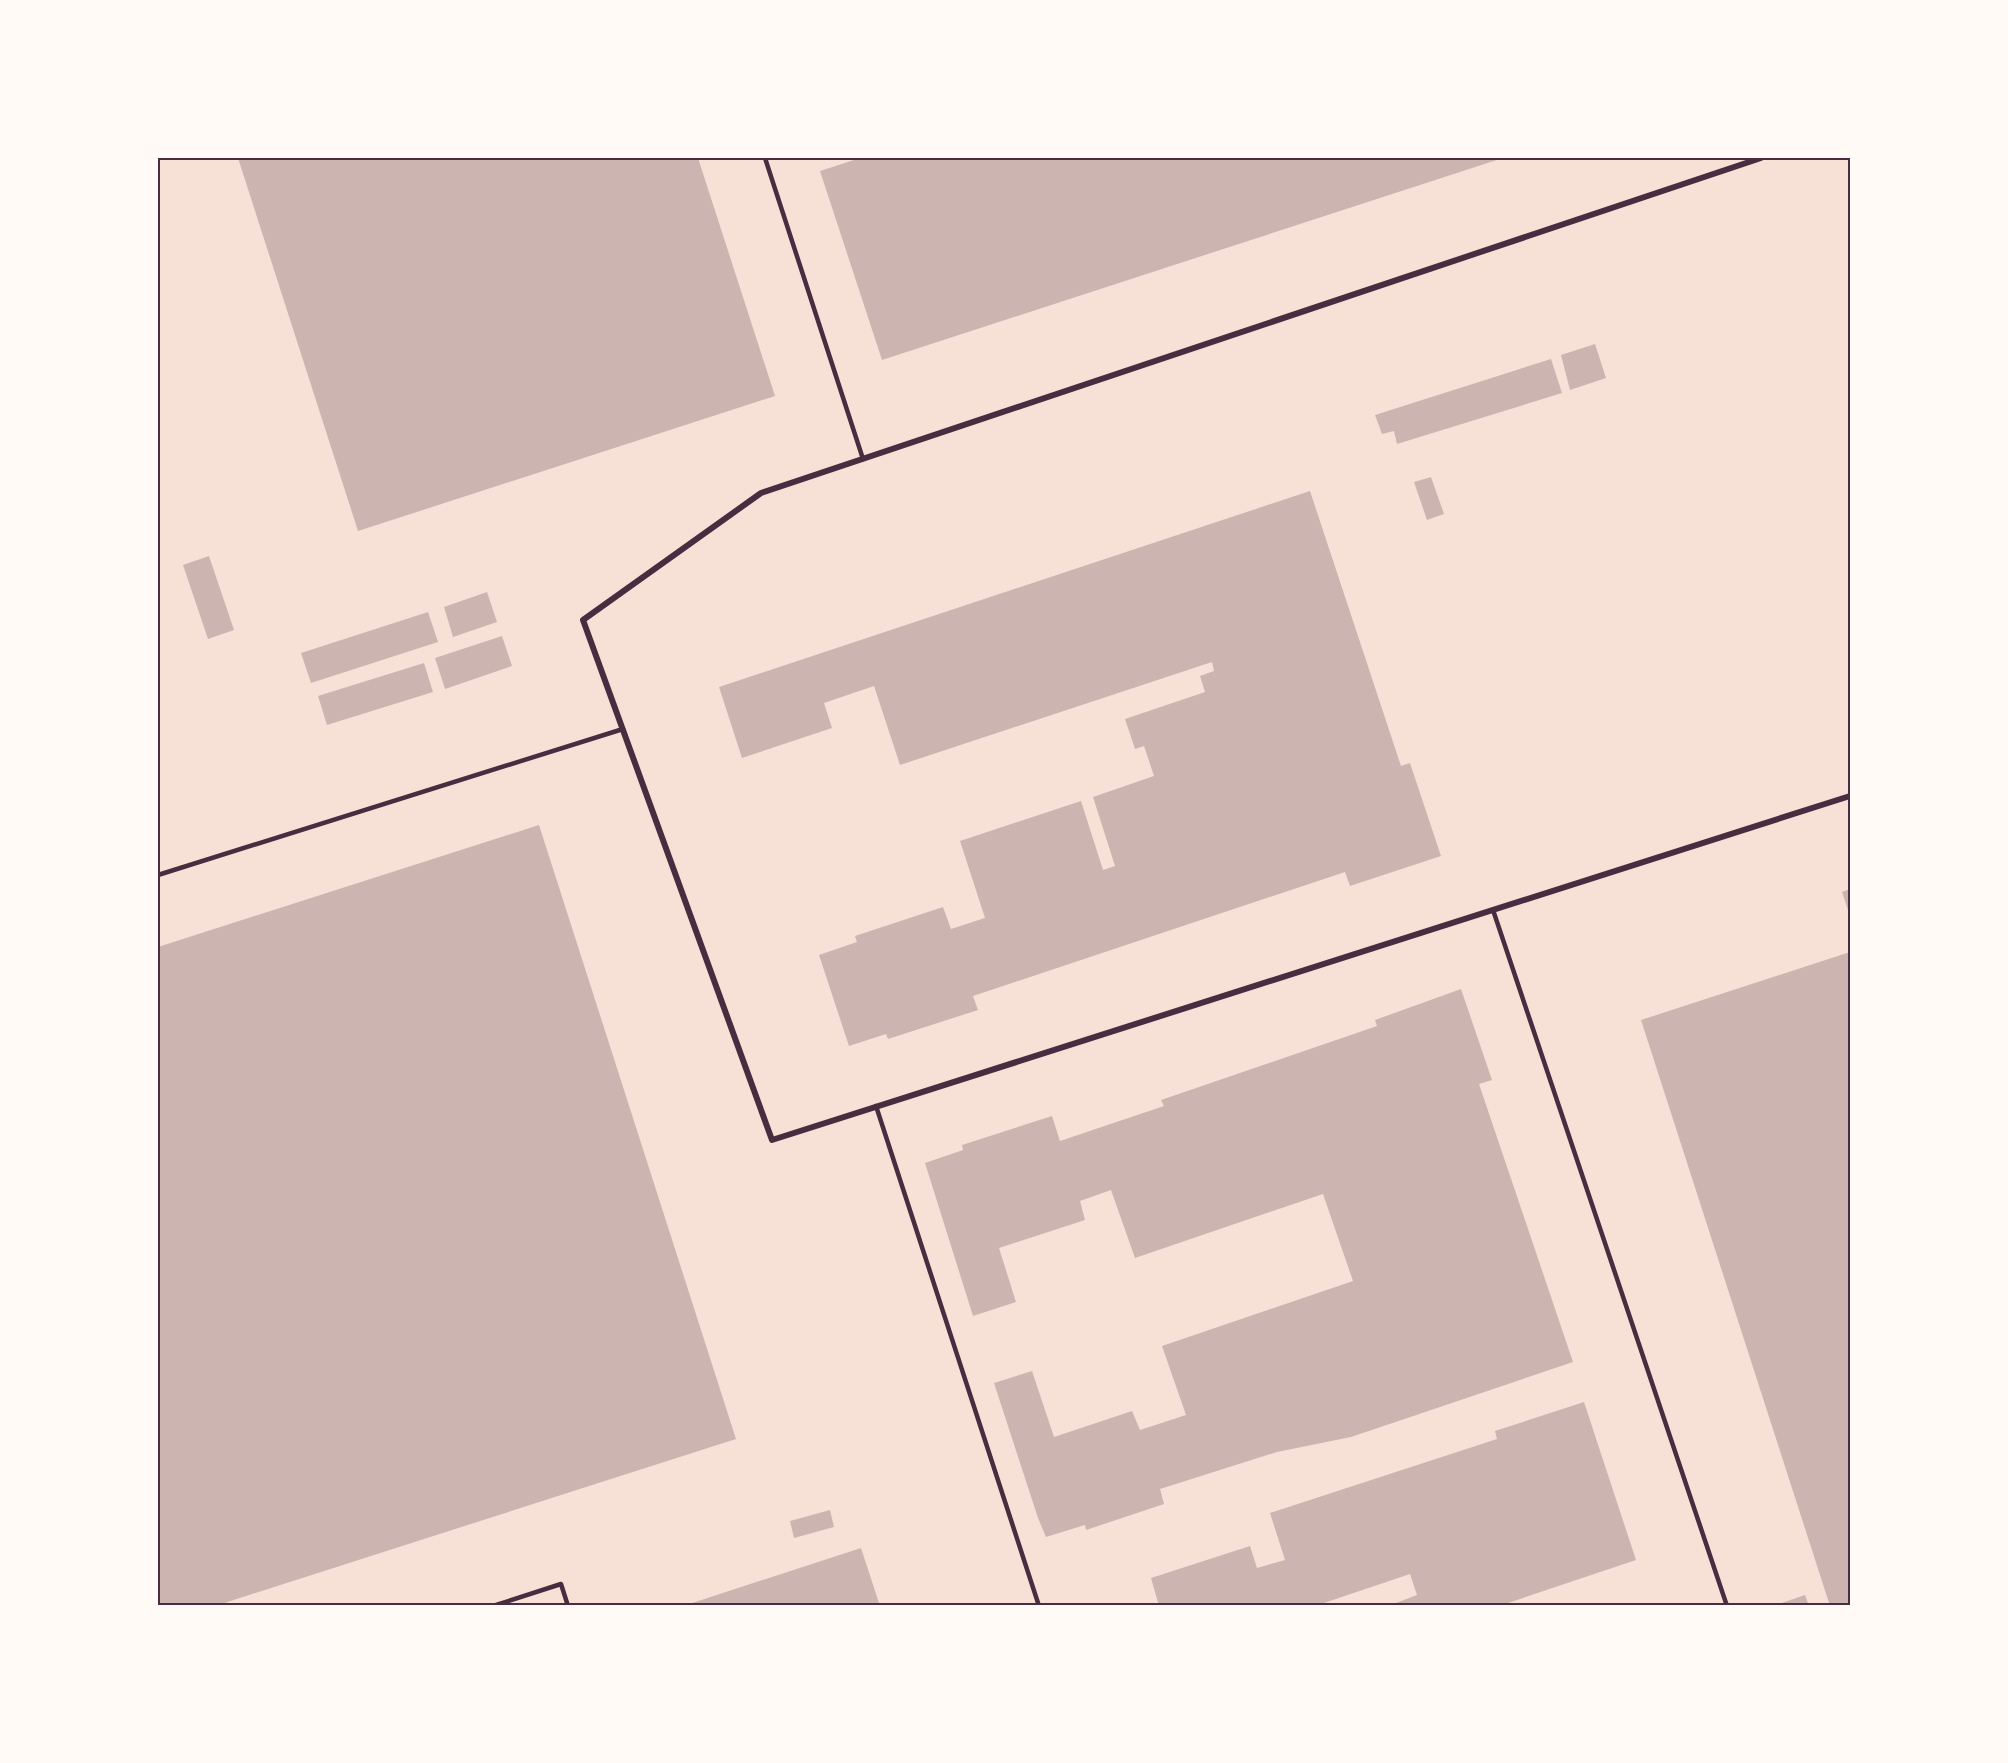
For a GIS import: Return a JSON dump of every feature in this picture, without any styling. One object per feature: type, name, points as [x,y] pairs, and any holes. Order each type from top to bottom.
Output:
[{"type":"street","points":[[1761,158],[761,493],[583,620],[772,1140],[1851,796]]},
{"type":"lane","points":[[765,158],[863,459]]},
{"type":"lane","points":[[158,875],[623,729]]},
{"type":"lane","points":[[1493,910],[1727,1605]]},
{"type":"lane","points":[[876,1106],[1039,1605]]},
{"type":"lane","points":[[493,1605],[561,1584],[568,1605]]},
{"type":"building","points":[[238,158],[698,158],[775,396],[358,531]]},
{"type":"building","points":[[860,158],[1503,158],[882,360],[820,171]]},
{"type":"building","points":[[1595,344],[1606,378],[1570,390],[1561,355]]},
{"type":"building","points":[[1551,359],[1562,393],[1397,444],[1394,431],[1382,434],[1375,415]]},
{"type":"building","points":[[1431,477],[1444,514],[1427,520],[1414,482]]},
{"type":"building","points":[[1310,491],[1401,766],[1410,763],[1441,856],[1350,886],[1345,872],[973,996],[978,1010],[888,1039],[886,1034],[849,1046],[819,955],[857,942],[855,936],[943,907],[951,929],[985,918],[960,841],[1081,801],[1103,870],[1115,866],[1093,797],[1154,776],[1144,746],[1135,749],[1125,719],[1205,692],[1200,676],[1214,671],[1212,662],[900,765],[874,686],[824,703],[832,728],[742,758],[719,687]]},
{"type":"building","points":[[209,556],[234,630],[208,639],[183,565]]},
{"type":"building","points":[[487,592],[497,622],[453,637],[444,607]]},
{"type":"building","points":[[428,612],[438,642],[311,683],[301,653]]},
{"type":"building","points":[[502,636],[512,666],[445,689],[435,658]]},
{"type":"building","points":[[424,663],[433,692],[327,725],[318,696]]},
{"type":"building","points":[[539,825],[736,1439],[215,1606],[158,1606],[158,947]]},
{"type":"building","points":[[1850,889],[1850,916],[1842,892]]},
{"type":"building","points":[[1850,952],[1850,1606],[1830,1606],[1641,1020]]},
{"type":"building","points":[[1461,989],[1492,1080],[1479,1084],[1573,1362],[1351,1437],[1277,1452],[1160,1489],[1164,1504],[1086,1530],[1085,1525],[1046,1537],[994,1383],[1032,1371],[1054,1437],[1132,1411],[1140,1430],[1186,1415],[1162,1346],[1353,1281],[1323,1194],[1135,1258],[1111,1190],[1080,1201],[1085,1220],[999,1248],[1016,1302],[973,1316],[925,1163],[963,1150],[962,1145],[1052,1116],[1060,1141],[1164,1106],[1161,1100],[1377,1026],[1375,1020]]},
{"type":"building","points":[[1584,1402],[1636,1560],[1499,1606],[1388,1606],[1417,1595],[1410,1574],[1315,1606],[1159,1606],[1151,1578],[1250,1546],[1257,1568],[1285,1560],[1270,1513],[1497,1439],[1495,1431]]},
{"type":"building","points":[[830,1510],[834,1527],[794,1538],[790,1521]]},
{"type":"building","points":[[861,1548],[880,1606],[686,1606],[686,1605]]},
{"type":"building","points":[[1805,1595],[1809,1606],[1776,1606],[1776,1605]]}]
